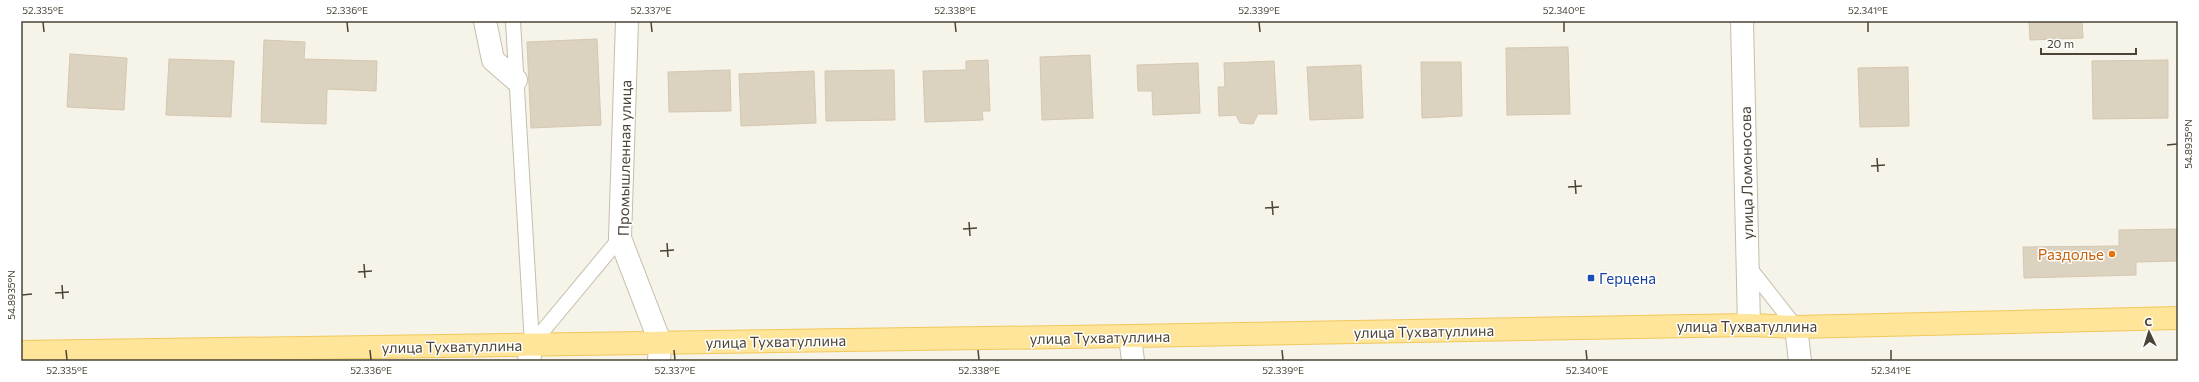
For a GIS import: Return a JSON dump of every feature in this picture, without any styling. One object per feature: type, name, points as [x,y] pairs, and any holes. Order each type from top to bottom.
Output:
[{"type":"main road","name":"улица Тухватуллина","points":[[21,352],[659,352],[1130,336],[1749,325],[1796,327],[2178,318]]},
{"type":"street","points":[[485,21],[493,60],[516,80]]},
{"type":"street","name":"Промышленная улица","points":[[627,21],[620,238],[659,352]]},
{"type":"street","name":"улица Ломоносова","points":[[1742,21],[1749,325]]},
{"type":"street","points":[[1796,327],[1800,361]]},
{"type":"street","points":[[1130,336],[1133,361]]},
{"type":"lane","points":[[513,21],[531,353]]},
{"type":"lane","points":[[531,353],[620,238]]},
{"type":"lane","points":[[1748,265],[1796,327]]},
{"type":"building","points":[[2029,21],[2082,21],[2083,38],[2030,40]]},
{"type":"building","points":[[597,39],[601,125],[531,128],[527,42]]},
{"type":"building","points":[[264,40],[305,42],[304,59],[377,61],[376,91],[327,89],[326,124],[261,122]]},
{"type":"building","points":[[1568,47],[1570,114],[1507,115],[1506,48]]},
{"type":"building","points":[[70,54],[127,58],[124,110],[67,107]]},
{"type":"building","points":[[1090,55],[1093,118],[1042,120],[1040,57]]},
{"type":"building","points":[[169,59],[234,61],[231,117],[166,115]]},
{"type":"building","points":[[988,60],[990,111],[982,111],[983,120],[925,122],[923,71],[966,70],[966,61]]},
{"type":"building","points":[[2168,60],[2168,118],[2093,119],[2092,61]]},
{"type":"building","points":[[1274,61],[1277,114],[1258,114],[1253,124],[1240,123],[1236,115],[1219,116],[1218,87],[1225,87],[1224,63]]},
{"type":"building","points":[[1421,62],[1461,62],[1462,116],[1422,118]]},
{"type":"building","points":[[1198,63],[1200,113],[1153,115],[1152,91],[1138,91],[1137,65]]},
{"type":"building","points":[[1361,65],[1363,118],[1310,120],[1307,67]]},
{"type":"building","points":[[1908,67],[1909,126],[1860,127],[1858,68]]},
{"type":"building","points":[[730,70],[731,111],[669,112],[668,72]]},
{"type":"building","points":[[894,70],[895,120],[826,121],[825,71]]},
{"type":"building","points":[[814,71],[816,123],[741,126],[739,74]]},
{"type":"building","points":[[2178,229],[2178,261],[2136,262],[2136,275],[2024,278],[2023,247],[2119,246],[2119,230]]},
{"type":"place","name":"Раздолье","points":[[2112,254]]},
{"type":"place","name":"Герцена","points":[[1591,278]]}]
